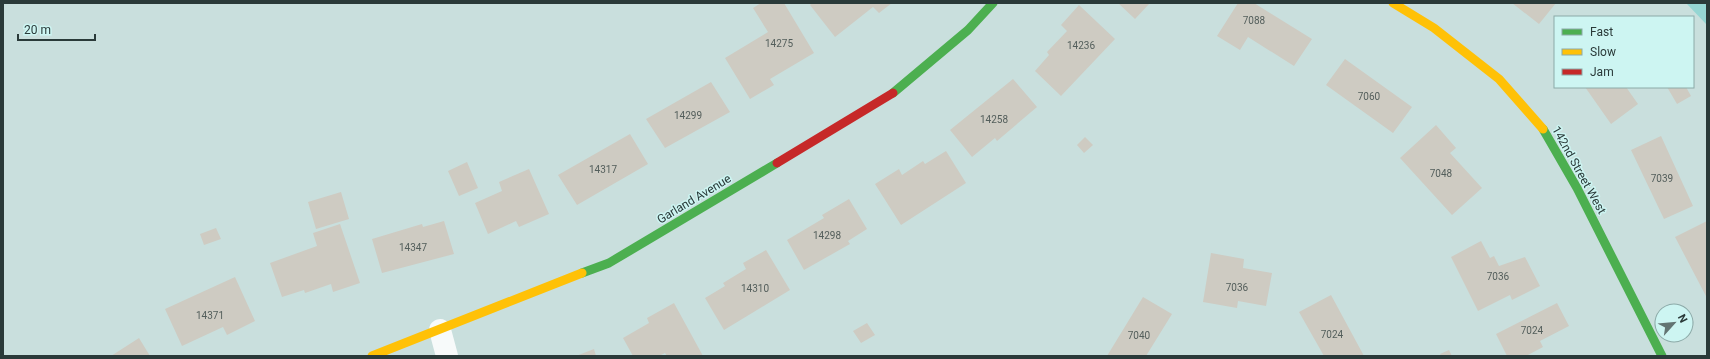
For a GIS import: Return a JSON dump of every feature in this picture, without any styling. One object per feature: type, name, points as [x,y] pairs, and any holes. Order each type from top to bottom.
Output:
[{"type":"street","name":"Garland Avenue","points":[[372,356],[610,263],[889,96],[968,30],[993,3]]},
{"type":"street","name":"142nd Street West","points":[[1393,3],[1434,28],[1499,79],[1547,134],[1577,188],[1662,356]]},
{"type":"street","points":[[440,330],[447,356]]},
{"type":"shaded area","points":[[1686,3],[1707,3],[1707,25]]},
{"type":"building","points":[[761,3],[784,3],[814,53],[770,79],[774,85],[750,99],[725,58],[768,32],[753,8]]},
{"type":"building","points":[[812,3],[892,3],[879,13],[873,7],[835,37],[810,5]]},
{"type":"building","points":[[1118,3],[1150,3],[1135,19]]},
{"type":"building","points":[[1238,3],[1254,3],[1312,39],[1294,66],[1248,37],[1240,50],[1217,36]]},
{"type":"building","points":[[1512,3],[1556,3],[1539,24]]},
{"type":"building","points":[[1079,5],[1115,39],[1061,96],[1035,71],[1049,55],[1047,52],[1067,31],[1061,25]]},
{"type":"building","points":[[1345,59],[1412,107],[1393,133],[1326,85]]},
{"type":"building","points":[[1013,79],[1037,107],[997,141],[995,138],[972,157],[950,130]]},
{"type":"building","points":[[711,82],[730,112],[665,148],[646,119]]},
{"type":"building","points":[[1586,88],[1627,88],[1638,104],[1611,124]]},
{"type":"building","points":[[1668,88],[1687,88],[1691,96],[1677,104]]},
{"type":"building","points":[[1436,125],[1456,148],[1450,153],[1482,188],[1452,215],[1400,158]]},
{"type":"building","points":[[630,134],[648,164],[577,205],[558,175]]},
{"type":"building","points":[[1661,136],[1693,206],[1664,219],[1631,150]]},
{"type":"building","points":[[1085,137],[1093,145],[1084,153],[1077,145]]},
{"type":"building","points":[[946,151],[966,183],[901,225],[875,184],[899,169],[902,175],[923,161],[925,164]]},
{"type":"building","points":[[467,162],[478,188],[459,196],[448,171]]},
{"type":"building","points":[[529,169],[549,214],[519,227],[516,221],[488,234],[475,203],[502,191],[499,182]]},
{"type":"building","points":[[341,192],[349,219],[316,229],[308,202]]},
{"type":"building","points":[[849,199],[867,229],[848,241],[850,244],[804,270],[787,240],[824,218],[822,215]]},
{"type":"building","points":[[444,221],[454,254],[382,273],[372,239],[422,224],[423,227]]},
{"type":"building","points":[[1707,221],[1707,298],[1675,237]]},
{"type":"building","points":[[340,224],[360,283],[333,292],[331,284],[305,293],[304,290],[282,297],[270,263],[317,246],[313,233]]},
{"type":"building","points":[[216,228],[221,239],[204,245],[200,234]]},
{"type":"building","points":[[1481,241],[1490,258],[1494,256],[1499,266],[1525,257],[1540,286],[1512,300],[1510,295],[1478,311],[1451,257]]},
{"type":"building","points":[[766,250],[790,290],[724,330],[705,298],[725,286],[723,283],[746,269],[743,263]]},
{"type":"building","points":[[1211,253],[1244,259],[1243,268],[1272,273],[1266,306],[1238,301],[1237,308],[1203,302]]},
{"type":"building","points":[[235,277],[255,321],[227,335],[223,327],[182,346],[165,309]]},
{"type":"building","points":[[1331,295],[1364,356],[1324,356],[1299,312]]},
{"type":"building","points":[[1143,297],[1172,314],[1146,356],[1107,356]]},
{"type":"building","points":[[674,303],[703,356],[667,356],[665,353],[659,356],[633,356],[623,338],[649,323],[647,318]]},
{"type":"building","points":[[1557,303],[1569,326],[1540,341],[1543,347],[1526,356],[1507,356],[1496,334]]},
{"type":"building","points":[[867,323],[875,335],[861,343],[853,331]]},
{"type":"building","points":[[139,338],[150,356],[111,356]]},
{"type":"building","points":[[594,349],[596,356],[576,356]]},
{"type":"building","points":[[1449,350],[1452,356],[1441,356],[1440,354]]},
{"type":"traffic: fast","points":[[893,93],[968,30],[993,3]]},
{"type":"traffic: fast","points":[[1543,129],[1577,188],[1662,356]]},
{"type":"traffic: fast","points":[[582,273],[609,263],[777,163]]},
{"type":"traffic: slow","points":[[1393,3],[1434,28],[1499,79],[1543,129]]},
{"type":"traffic: slow","points":[[372,356],[582,273]]},
{"type":"traffic: jam","points":[[777,163],[893,93]]}]
